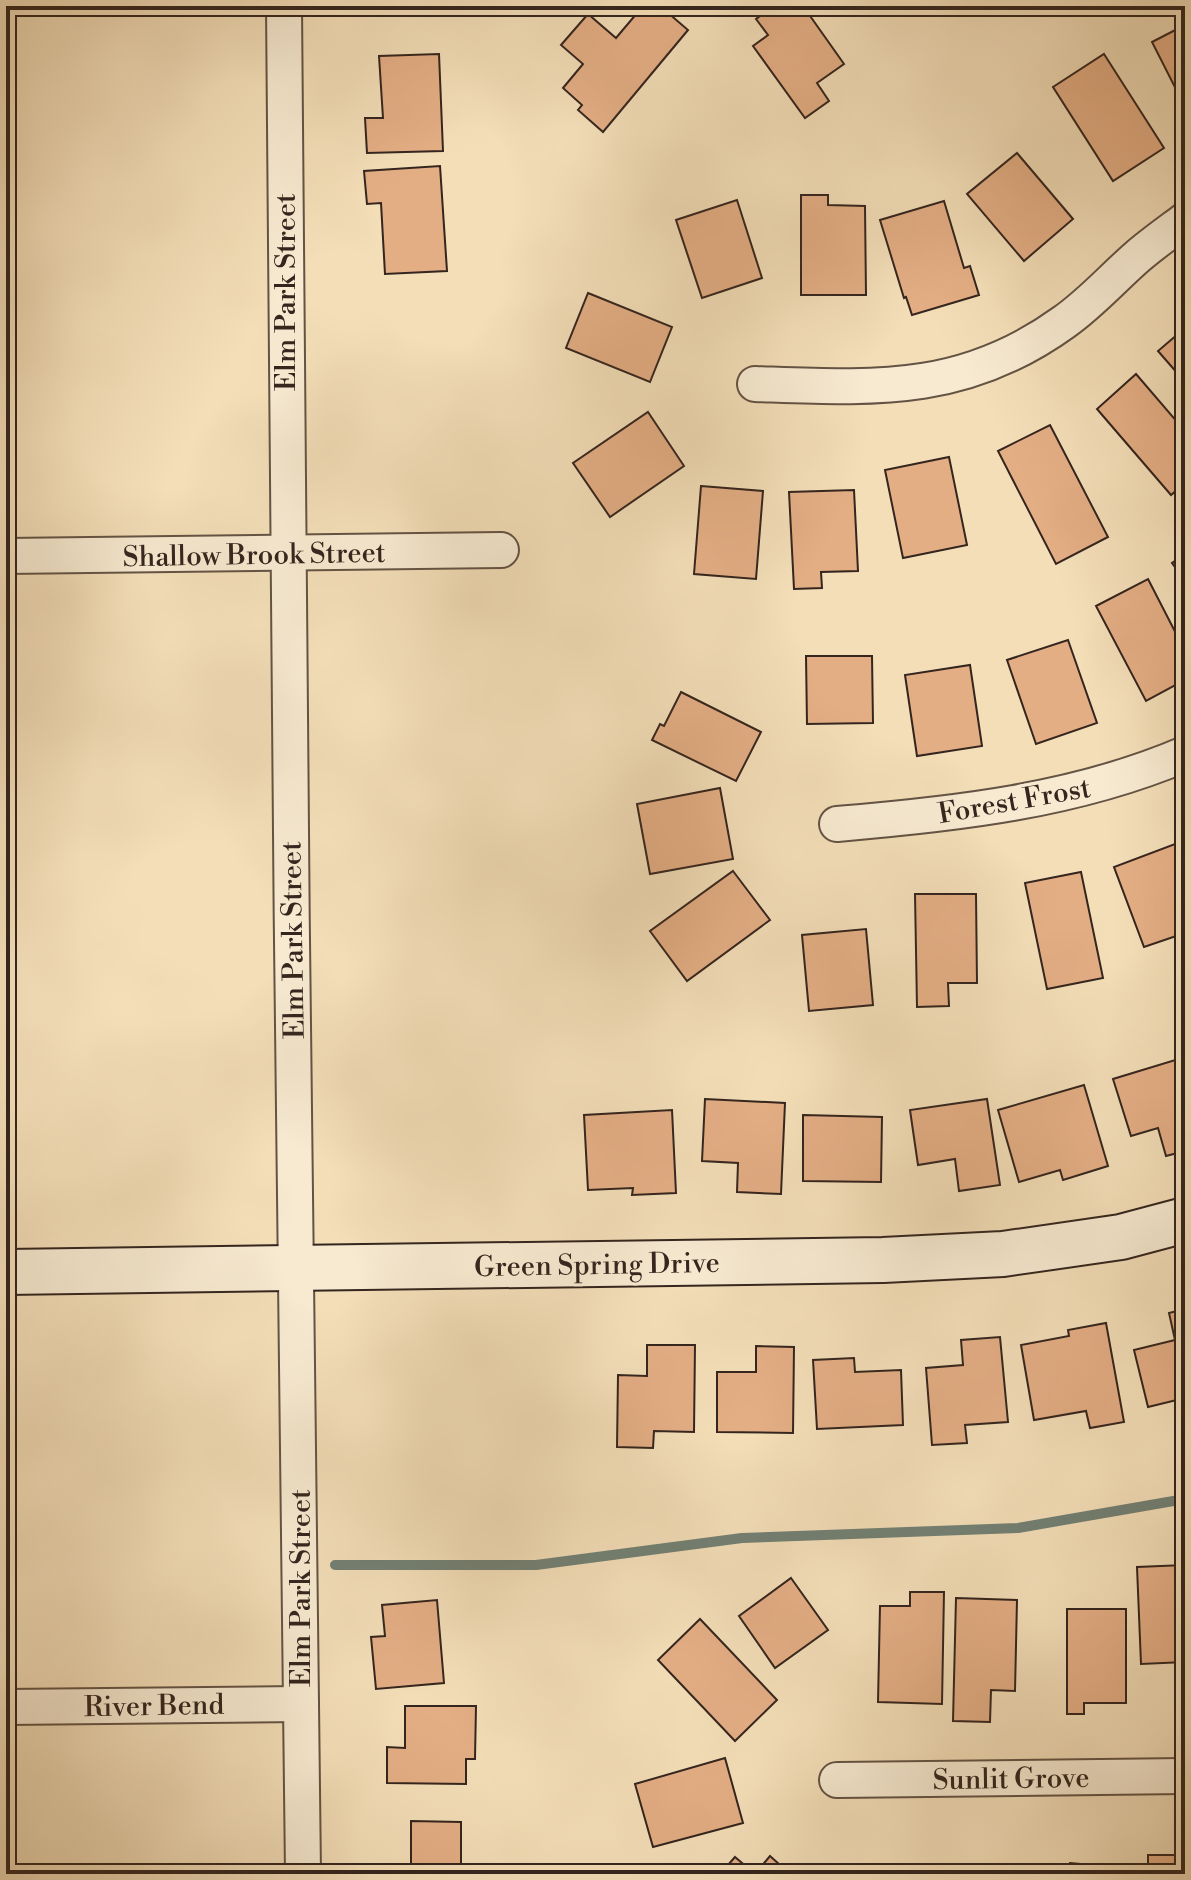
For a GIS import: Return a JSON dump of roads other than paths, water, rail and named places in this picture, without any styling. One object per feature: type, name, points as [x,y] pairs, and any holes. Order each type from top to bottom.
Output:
[{"type":"street","name":"Elm Park Street","points":[[284,6],[286,554],[298,1269],[303,1874]]},
{"type":"street","points":[[755,384],[855,387],[941,380],[975,370],[1008,357],[1067,320],[1141,254],[1185,220]]},
{"type":"street","name":"Shallow Brook Street","points":[[6,556],[501,550]]},
{"type":"street","name":"Forest Frost","points":[[837,824],[940,815],[1021,802],[1097,786],[1185,754]]},
{"type":"street","name":"Green Spring Drive","points":[[6,1272],[883,1260],[1003,1254],[1121,1237],[1185,1220]]},
{"type":"street","name":"River Bend","points":[[6,1707],[301,1704]]},
{"type":"street","name":"Sunlit Grove","points":[[837,1780],[1185,1776]]},
{"type":"waterway","points":[[335,1565],[536,1565],[742,1538],[1018,1528],[1185,1499]]}]
